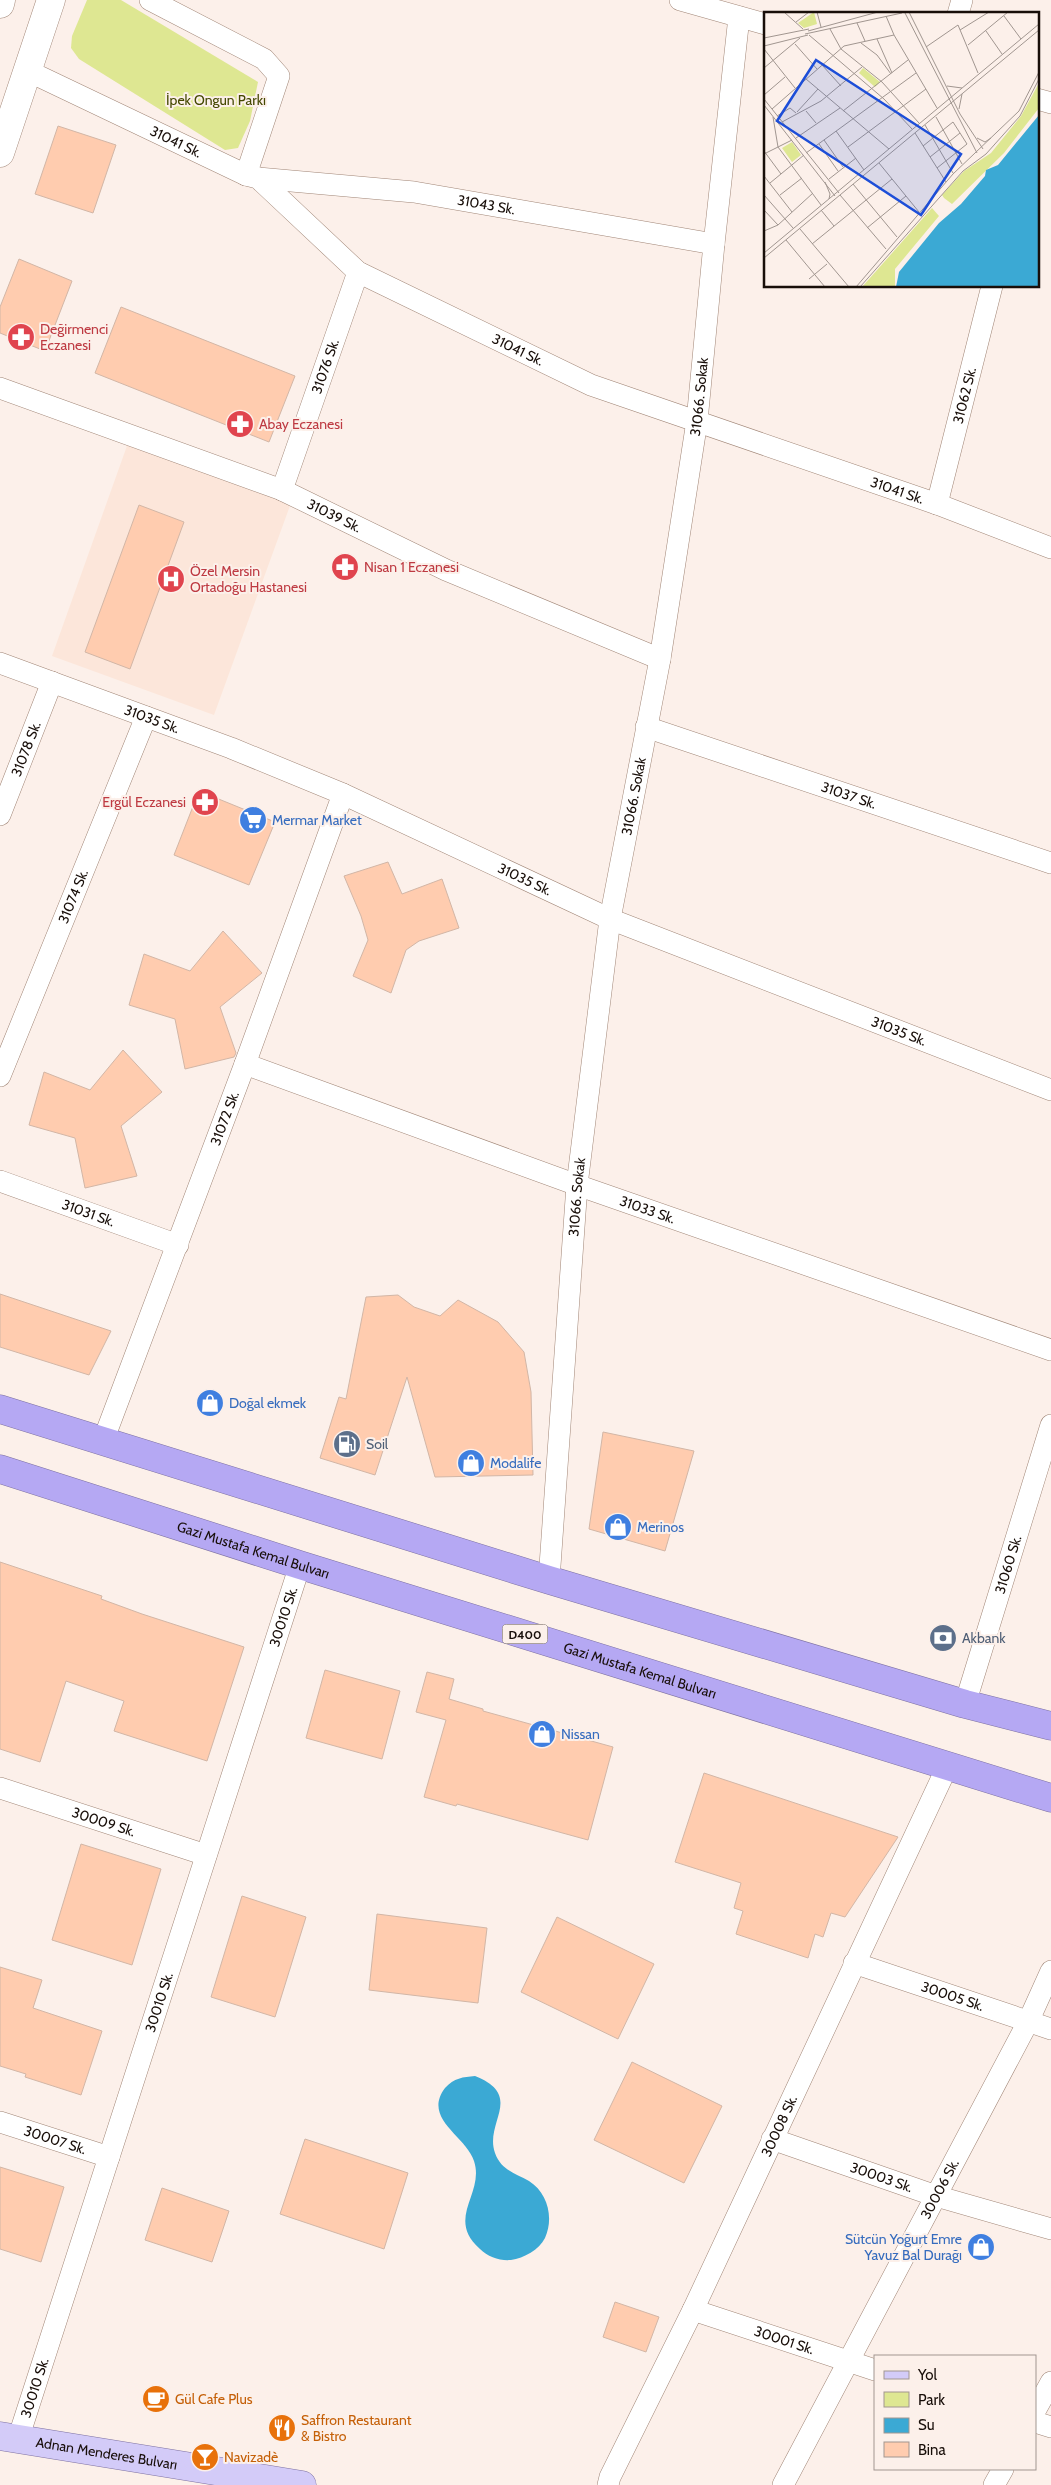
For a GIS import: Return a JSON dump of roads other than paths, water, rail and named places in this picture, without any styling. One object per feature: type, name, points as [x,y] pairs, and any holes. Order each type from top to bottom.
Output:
[{"type":"highway","points":[[0,1409],[549,1580],[965,1704],[1051,1726]]},
{"type":"highway","name":"Gazi Mustafa Kemal Bulvarı","points":[[0,1470],[1051,1798]]},
{"type":"main road","points":[[0,4],[2,0]]},
{"type":"main road","points":[[0,153],[52,0]]},
{"type":"main road","name":"Adnan Menderes Bulvarı","points":[[9,2437],[302,2485]]},
{"type":"street","points":[[150,0],[264,59],[279,76],[252,177]]},
{"type":"street","points":[[680,0],[764,24]]},
{"type":"street","name":"31066. Sokak","points":[[549,1580],[577,1185],[610,919],[660,659],[697,421],[739,17]]},
{"type":"street","name":"31041 Sk.","points":[[28,71],[252,177],[358,272],[591,385],[937,504],[1051,548]]},
{"type":"street","name":"31043 Sk.","points":[[252,177],[414,192],[714,244]]},
{"type":"street","name":"31076 Sk.","points":[[282,490],[358,272]]},
{"type":"street","name":"31062 Sk.","points":[[937,504],[991,288]]},
{"type":"street","name":"31039 Sk.","points":[[0,388],[282,490],[446,570],[660,659]]},
{"type":"street","name":"31035 Sk.","points":[[0,664],[146,717],[343,794],[610,919],[1051,1090]]},
{"type":"street","name":"31078 Sk.","points":[[0,815],[52,682]]},
{"type":"street","name":"31074 Sk.","points":[[0,1076],[146,717]]},
{"type":"street","name":"31037 Sk.","points":[[646,727],[1051,864]]},
{"type":"street","name":"31072 Sk.","points":[[103,1441],[178,1245],[343,794]]},
{"type":"street","name":"31033 Sk.","points":[[245,1064],[577,1185],[1051,1350]]},
{"type":"street","name":"31031 Sk.","points":[[0,1181],[178,1245]]},
{"type":"street","name":"31060 Sk.","points":[[965,1704],[1051,1425]]},
{"type":"street","name":"30010 Sk.","points":[[9,2437],[109,2157],[300,1565]]},
{"type":"street","name":"30008 Sk.","points":[[608,2485],[610,2477],[693,2310],[947,1766]]},
{"type":"street","name":"30009 Sk.","points":[[0,1788],[206,1855]]},
{"type":"street","name":"30005 Sk.","points":[[854,1963],[1051,2029]]},
{"type":"street","name":"30006 Sk.","points":[[783,2485],[1028,2022],[1051,1971]]},
{"type":"street","name":"30007 Sk.","points":[[0,2122],[109,2157]]},
{"type":"street","name":"30003 Sk.","points":[[772,2139],[936,2196],[1051,2229]]},
{"type":"street","name":"30001 Sk.","points":[[693,2310],[874,2370]]},
{"type":"street","points":[[1036,2409],[1051,2382]]},
{"type":"street","points":[[1036,2422],[1051,2427]]},
{"type":"street","points":[[994,2485],[1002,2470]]},
{"type":"water","points":[[475,2076],[490,2084],[498,2092],[500,2110],[493,2142],[498,2159],[509,2170],[536,2186],[548,2206],[549,2222],[545,2238],[535,2250],[516,2259],[503,2260],[494,2258],[483,2252],[470,2238],[466,2227],[466,2216],[475,2184],[474,2161],[470,2152],[448,2127],[439,2109],[439,2099],[448,2085],[459,2079]]},
{"type":"place","name":"Değirmenci Eczanesi","points":[[21,337]]},
{"type":"place","name":"Abay Eczanesi","points":[[240,424]]},
{"type":"place","name":"Nisan 1 Eczanesi","points":[[345,567]]},
{"type":"place","name":"Özel Mersin Ortadoğu Hastanesi","points":[[171,579]]},
{"type":"place","name":"Ergül Eczanesi","points":[[205,802]]},
{"type":"place","name":"Mermar Market","points":[[253,820]]},
{"type":"place","name":"Doğal ekmek","points":[[210,1403]]},
{"type":"place","name":"Soil","points":[[347,1444]]},
{"type":"place","name":"Modalife","points":[[471,1463]]},
{"type":"place","name":"Merinos","points":[[618,1527]]},
{"type":"place","name":"Akbank","points":[[943,1638]]},
{"type":"place","name":"Nissan","points":[[542,1734]]},
{"type":"place","name":"Sütcün Yoğurt Emre Yavuz Bal Durağı","points":[[981,2247]]},
{"type":"place","name":"Gül Cafe Plus","points":[[156,2399]]},
{"type":"place","name":"Saffron Restaurant & Bistro","points":[[282,2428]]},
{"type":"place","name":"Navizadè","points":[[205,2457]]},
{"type":"park label","name":"İpek Ongun Parkı","points":[[216,100]]}]
